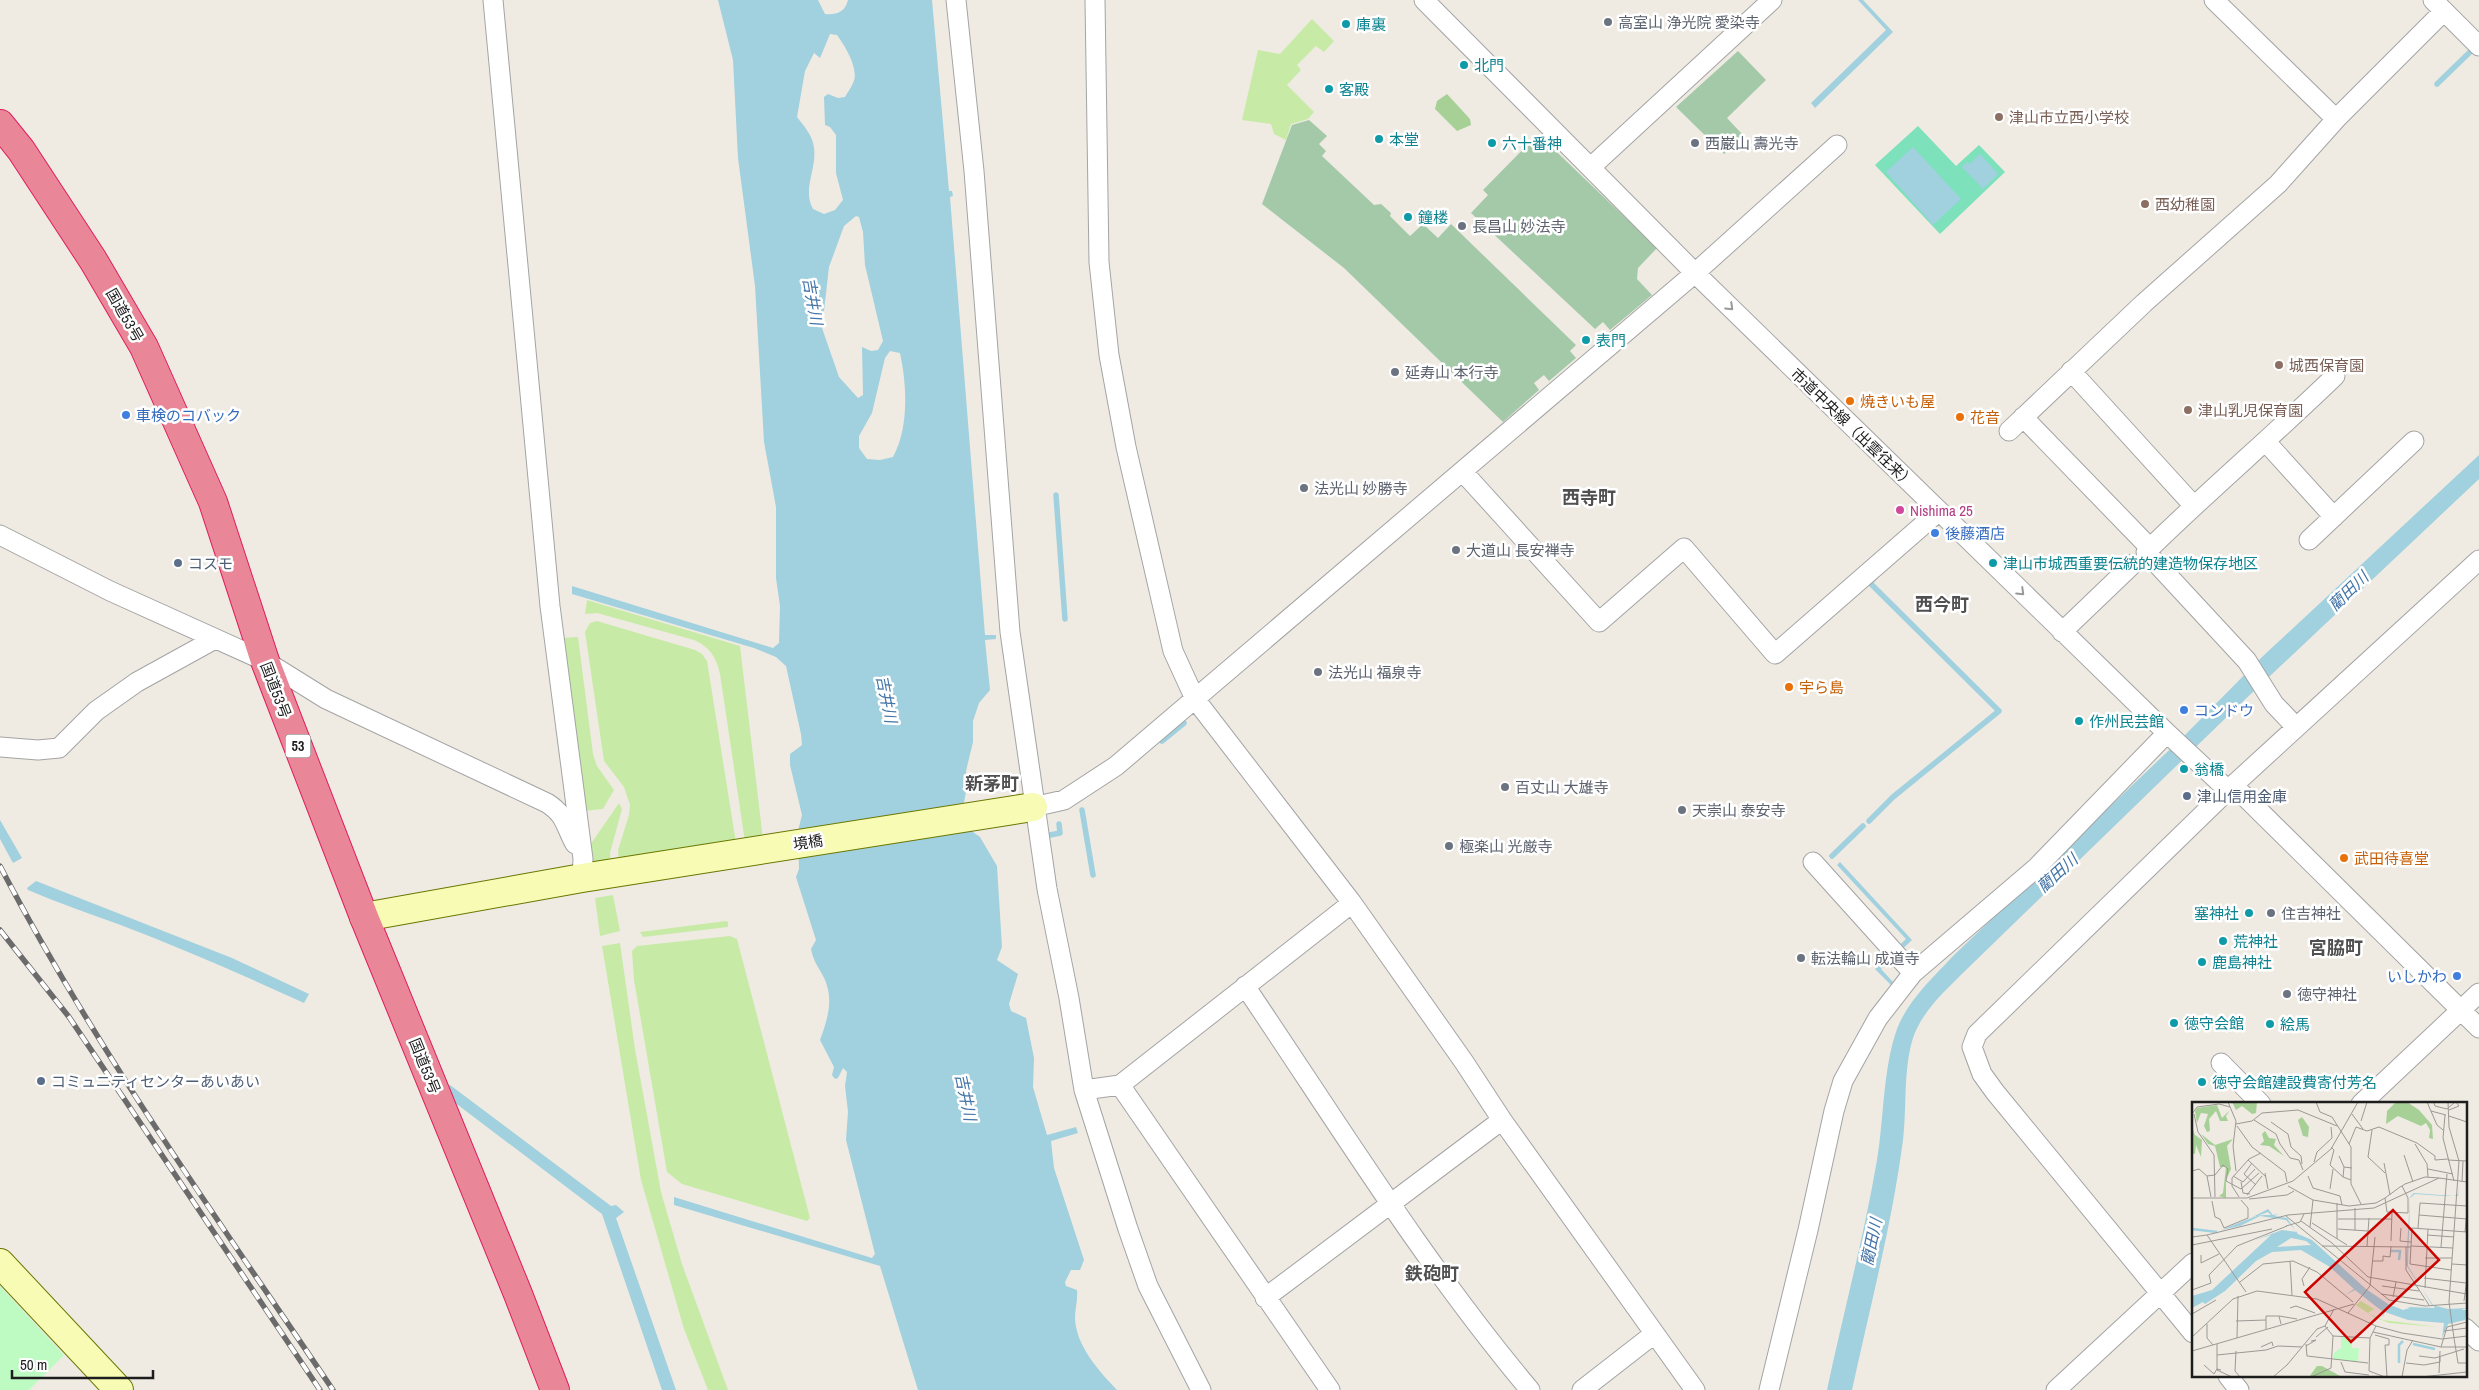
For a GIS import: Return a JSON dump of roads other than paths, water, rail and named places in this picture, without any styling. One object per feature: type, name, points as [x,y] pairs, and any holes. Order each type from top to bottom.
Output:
[{"type":"highway","name":"国道53号","points":[[0,124],[21,150],[93,260],[144,347],[214,502],[265,661],[364,917],[555,1390]]},
{"type":"street","points":[[493,0],[550,606],[582,869]]},
{"type":"street","points":[[956,0],[977,210],[1010,632],[1033,807],[1084,1090],[1148,1286],[1200,1390]]},
{"type":"street","points":[[1095,0],[1099,262],[1108,355],[1126,447],[1173,650],[1195,699],[1352,903],[1464,1062],[1502,1120],[1695,1390]]},
{"type":"street","name":"市道中央線（出雲往来）","points":[[1424,0],[1695,273],[2062,632],[2169,736],[2231,788],[2479,1028]]},
{"type":"street","points":[[1591,167],[1772,0]]},
{"type":"street","points":[[2214,0],[2336,119]]},
{"type":"street","points":[[2009,431],[2071,371],[2278,184],[2438,6],[2479,46]]},
{"type":"street","points":[[1033,807],[1064,800],[1112,769],[1695,273],[1837,145]]},
{"type":"street","points":[[2071,371],[2194,506]]},
{"type":"street","points":[[2296,727],[2274,704],[2247,661],[2146,552],[2266,442],[2334,376]]},
{"type":"street","points":[[2023,416],[2150,548]]},
{"type":"street","points":[[2310,540],[2414,441]]},
{"type":"street","points":[[2266,442],[2334,517]]},
{"type":"street","points":[[1463,472],[1599,622],[1684,548],[1775,654],[1939,511]]},
{"type":"street","points":[[0,535],[110,591],[265,661],[326,699],[547,803],[558,810],[564,818],[582,869]]},
{"type":"street","points":[[2192,1332],[1995,1092],[1982,1074],[1972,1047],[1977,1034],[2231,788],[2479,560]]},
{"type":"street","points":[[2062,632],[2133,564]]},
{"type":"street","points":[[0,747],[38,750],[59,748],[103,706],[137,682],[215,639]]},
{"type":"street","points":[[1769,1390],[1808,1230],[1834,1111],[1843,1081],[1878,1018],[1913,973],[2036,868],[2169,736]]},
{"type":"street","name":"境橋","points":[[364,917],[582,869],[1033,807]]},
{"type":"street","points":[[1813,862],[1913,973]]},
{"type":"street","points":[[1084,1090],[1120,1085],[1352,903]]},
{"type":"street","points":[[1245,986],[1391,1204],[1468,1312],[1530,1390]]},
{"type":"street","points":[[2363,1102],[2479,992]]},
{"type":"street","points":[[2221,1063],[2259,1102]]},
{"type":"street","points":[[1120,1085],[1330,1390]]},
{"type":"street","points":[[1265,1298],[1502,1120]]},
{"type":"street","points":[[0,1263],[119,1390]]},
{"type":"street","points":[[2056,1390],[2192,1264]]},
{"type":"street","points":[[2466,1329],[2479,1341]]},
{"type":"street","points":[[1582,1390],[1654,1334]]},
{"type":"street","points":[[2230,1378],[2239,1390]]},
{"type":"water","name":"吉井川","points":[[718,0],[818,0],[825,14],[829,14],[843,10],[848,0],[932,0],[949,191],[952,191],[953,196],[950,197],[985,635],[996,635],[996,639],[985,640],[990,690],[979,703],[973,721],[973,742],[966,771],[967,787],[964,802],[973,832],[980,837],[997,866],[1002,947],[997,960],[1018,974],[1009,1004],[1011,1011],[1026,1018],[1034,1058],[1033,1087],[1047,1135],[1076,1127],[1078,1133],[1051,1141],[1054,1168],[1084,1260],[1080,1270],[1071,1270],[1065,1282],[1066,1286],[1077,1290],[1075,1318],[1079,1338],[1096,1366],[1117,1390],[918,1390],[880,1266],[674,1205],[674,1197],[872,1258],[875,1254],[846,1140],[848,1112],[845,1086],[847,1072],[843,1068],[838,1078],[835,1079],[832,1075],[834,1067],[820,1040],[828,1016],[829,999],[826,983],[812,953],[811,949],[816,940],[796,877],[799,869],[798,831],[802,815],[790,765],[790,754],[802,745],[786,666],[776,657],[754,648],[572,594],[572,586],[773,648],[779,643],[780,606],[776,578],[776,507],[764,442],[755,286],[738,158],[733,60]],"holes":[[[830,34],[837,35],[847,52],[853,65],[855,78],[845,97],[838,98],[828,94],[824,97],[825,125],[830,127],[836,135],[836,173],[843,200],[835,210],[824,214],[813,209],[810,201],[809,186],[814,164],[814,148],[810,135],[797,117],[805,71],[814,53],[820,58]],[[856,216],[859,217],[863,232],[865,265],[883,341],[878,350],[871,351],[862,347],[863,395],[858,398],[839,377],[822,328],[829,267],[844,226]],[[890,351],[900,353],[905,392],[902,433],[893,457],[880,460],[867,459],[859,448],[859,436],[872,413],[885,358]]]},
{"type":"water","points":[[1858,0],[1863,0],[1893,32],[1815,108],[1811,103],[1886,30]]},
{"type":"water","points":[[1913,147],[1961,199],[1933,225],[1886,172]]},
{"type":"water","points":[[1980,154],[1998,174],[1983,189],[1962,167],[1967,162],[1970,164]]},
{"type":"water","name":"藺田川","points":[[2479,455],[2479,479],[2236,708],[1966,970],[1928,1010],[1917,1028],[1910,1050],[1906,1076],[1903,1140],[1898,1171],[1887,1234],[1852,1390],[1827,1390],[1872,1189],[1892,1044],[1907,1009],[1921,990],[1952,957],[2186,734],[2262,657]]},
{"type":"water","points":[[0,820],[22,858],[13,863],[0,839]]},
{"type":"water","points":[[1840,862],[1912,940],[1881,969],[1893,982],[1891,985],[1875,969],[1906,939],[1837,865]]},
{"type":"water","points":[[36,881],[232,958],[309,994],[304,1003],[165,943],[28,890],[27,888]]},
{"type":"water","points":[[450,1085],[611,1206],[616,1205],[624,1212],[616,1218],[676,1390],[662,1390],[602,1214],[454,1102],[448,1086]]},
{"type":"waterway","points":[[2437,84],[2470,52]]},
{"type":"waterway","points":[[1056,495],[1065,619]]},
{"type":"waterway","points":[[1869,821],[1893,797],[1999,711],[1870,583],[1874,578]]},
{"type":"waterway","points":[[1162,741],[1184,723]]},
{"type":"waterway","points":[[1082,810],[1093,875]]},
{"type":"waterway","points":[[1045,836],[1060,833],[1059,824]]},
{"type":"waterway","points":[[1832,856],[1863,826]]},
{"type":"railway","points":[[0,866],[37,934],[117,1067],[202,1197],[333,1390]]},
{"type":"railway","points":[[0,930],[69,1017],[320,1390]]},
{"type":"place","name":"高室山 浄光院 愛染寺","points":[[1608,22]]},
{"type":"place","name":"庫裏","points":[[1346,24]]},
{"type":"place","name":"北門","points":[[1464,65]]},
{"type":"place","name":"客殿","points":[[1329,89]]},
{"type":"place","name":"津山市立西小学校","points":[[1999,117]]},
{"type":"place","name":"本堂","points":[[1379,139]]},
{"type":"place","name":"六十番神","points":[[1492,143]]},
{"type":"place","name":"西巌山 壽光寺","points":[[1695,143]]},
{"type":"place","name":"西幼稚園","points":[[2145,204]]},
{"type":"place","name":"鐘楼","points":[[1408,217]]},
{"type":"place","name":"長昌山 妙法寺","points":[[1462,226]]},
{"type":"place","name":"表門","points":[[1586,340]]},
{"type":"place","name":"城西保育園","points":[[2279,365]]},
{"type":"place","name":"延寿山 本行寺","points":[[1395,372]]},
{"type":"place","name":"焼きいも屋","points":[[1850,401]]},
{"type":"place","name":"津山乳児保育園","points":[[2188,410]]},
{"type":"place","name":"車検のコバック","points":[[126,415]]},
{"type":"place","name":"花音","points":[[1960,417]]},
{"type":"place","name":"法光山 妙勝寺","points":[[1304,488]]},
{"type":"place","name":"Nishima 25","points":[[1900,510]]},
{"type":"place","name":"後藤酒店","points":[[1935,533]]},
{"type":"place","name":"大道山 長安禅寺","points":[[1456,550]]},
{"type":"place","name":"コスモ","points":[[178,563]]},
{"type":"place","name":"津山市城西重要伝統的建造物保存地区","points":[[1993,563]]},
{"type":"place","name":"法光山 福泉寺","points":[[1318,672]]},
{"type":"place","name":"宇ら島","points":[[1789,687]]},
{"type":"place","name":"コンドウ","points":[[2184,710]]},
{"type":"place","name":"作州民芸館","points":[[2079,721]]},
{"type":"place","name":"翁橋","points":[[2184,769]]},
{"type":"place","name":"百丈山 大雄寺","points":[[1505,787]]},
{"type":"place","name":"津山信用金庫","points":[[2187,796]]},
{"type":"place","name":"天崇山 泰安寺","points":[[1682,810]]},
{"type":"place","name":"極楽山 光厳寺","points":[[1449,846]]},
{"type":"place","name":"武田待喜堂","points":[[2344,858]]},
{"type":"place","name":"塞神社","points":[[2249,913]]},
{"type":"place","name":"住吉神社","points":[[2271,913]]},
{"type":"place","name":"荒神社","points":[[2223,941]]},
{"type":"place","name":"転法輪山 成道寺","points":[[1801,958]]},
{"type":"place","name":"鹿島神社","points":[[2202,962]]},
{"type":"place","name":"いしかわ","points":[[2457,976]]},
{"type":"place","name":"徳守神社","points":[[2287,994]]},
{"type":"place","name":"徳守会館","points":[[2174,1023]]},
{"type":"place","name":"絵馬","points":[[2270,1024]]},
{"type":"place","name":"コミュニティセンターあいあい","points":[[41,1081]]},
{"type":"place","name":"徳守会館建設費寄付芳名","points":[[2202,1082]]},
{"type":"district","name":"西寺町","points":[[1589,497]]},
{"type":"district","name":"西今町","points":[[1942,604]]},
{"type":"district","name":"新茅町","points":[[992,783]]},
{"type":"district","name":"宮脇町","points":[[2336,947]]},
{"type":"district","name":"鉄砲町","points":[[1432,1273]]}]
